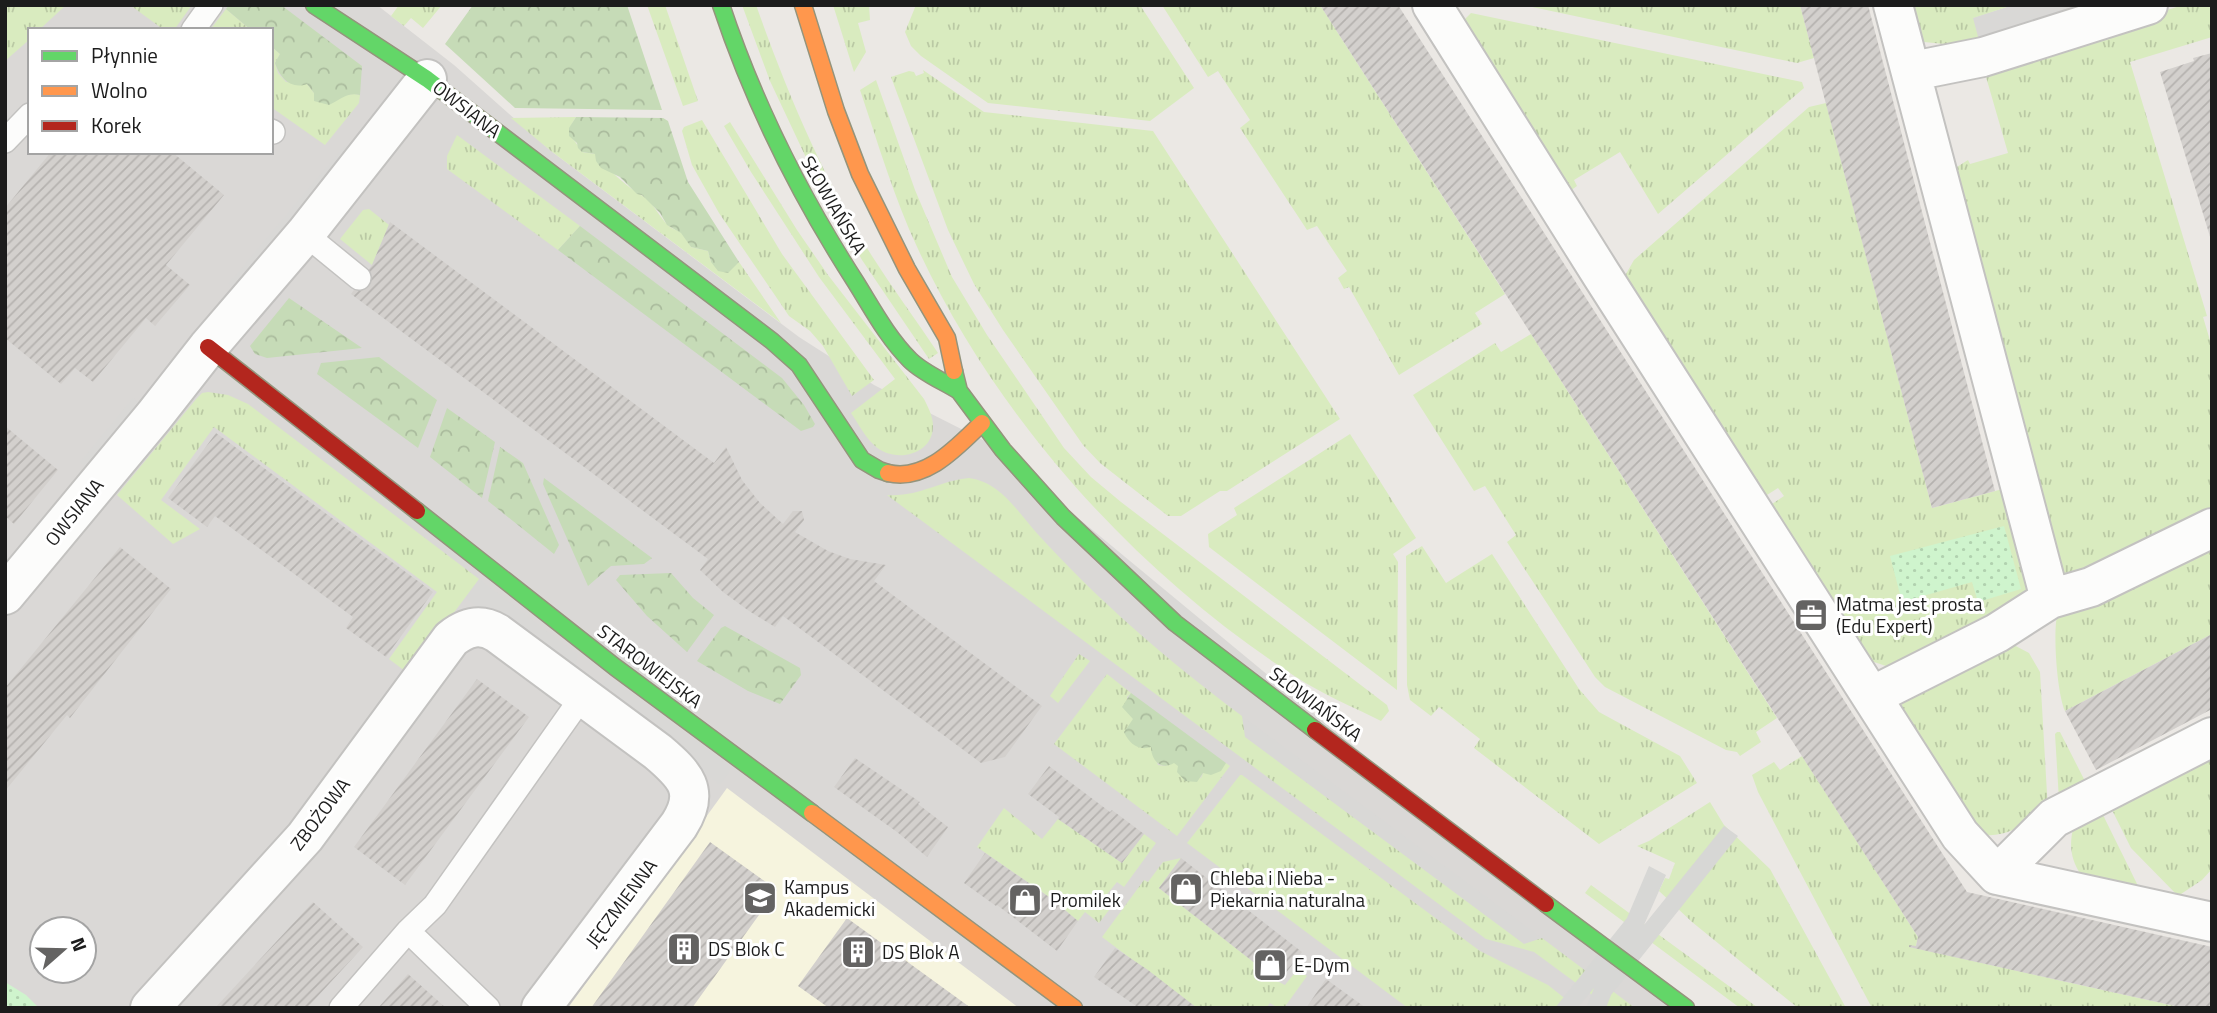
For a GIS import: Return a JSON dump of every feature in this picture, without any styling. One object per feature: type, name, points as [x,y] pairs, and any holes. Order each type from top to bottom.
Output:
[{"type":"street","points":[[314,5],[427,79]]},
{"type":"street","name":"SŁOWIAŃSKA","points":[[721,5],[747,78],[792,179],[822,232],[911,361],[959,391],[982,423],[1063,517],[1175,622],[1409,802],[1686,1008]]},
{"type":"street","name":"SŁOWIAŃSKA","points":[[803,5],[836,111],[860,174],[907,269],[947,338],[959,391]]},
{"type":"street","points":[[1432,5],[1960,835],[1997,875],[2212,922]]},
{"type":"street","points":[[1893,5],[2050,599]]},
{"type":"street","points":[[1910,67],[1923,69],[1983,57],[2148,5]]},
{"type":"street","name":"OWSIANA","points":[[5,595],[208,347],[305,234],[427,79],[772,341],[799,365],[862,460],[876,471],[896,476],[918,472],[937,462],[982,423]]},
{"type":"street","name":"STAROWIEJSKA","points":[[208,347],[615,667],[1074,1008]]},
{"type":"street","points":[[1872,696],[1997,633],[2050,599],[2091,587],[2212,528]]},
{"type":"street","name":"ZBOŻOWA","points":[[150,1008],[305,837],[451,639],[468,628],[487,627],[582,697]]},
{"type":"street","name":"JĘCZMIENNA","points":[[541,1008],[679,825],[690,805],[686,782],[670,762],[582,697]]},
{"type":"street","points":[[1997,875],[2054,818],[2212,737]]},
{"type":"lane","points":[[194,28],[211,5]]},
{"type":"lane","points":[[5,141],[28,117]]},
{"type":"lane","points":[[305,234],[359,278]]},
{"type":"lane","points":[[341,1008],[408,931],[435,905],[582,697]]},
{"type":"lane","points":[[408,931],[488,1008]]},
{"type":"shaded area","points":[[5,5],[377,5],[454,65],[551,151],[799,337],[874,385],[985,441],[1670,1008],[5,1008]]},
{"type":"shaded area","points":[[2013,5],[2105,5],[1979,46],[1972,18]]},
{"type":"shaded area","points":[[345,145],[354,153],[239,293],[228,284]]},
{"type":"shaded area","points":[[133,398],[143,406],[90,471],[80,462]]},
{"type":"shaded area","points":[[479,579],[578,655],[572,678],[465,598]]},
{"type":"shaded area","points":[[606,674],[732,768],[720,785],[601,696]]},
{"type":"shaded area","points":[[1242,716],[1542,938],[1524,944],[1245,737]]},
{"type":"shaded area","name":"Kampus Akademicki","points":[[727,788],[1019,1008],[568,1008]]},
{"type":"green space","points":[[5,5],[66,5],[41,28],[28,28],[28,41],[5,61]]},
{"type":"green space","points":[[130,5],[192,5],[175,28],[161,28]]},
{"type":"green space","points":[[229,5],[281,5],[362,66],[360,95],[347,96],[329,105],[314,101],[314,93],[307,84],[291,84],[280,73],[275,63],[280,54],[273,48],[273,28],[249,28],[226,9]]},
{"type":"green space","points":[[399,5],[442,5],[423,28],[411,18],[404,26],[391,16]]},
{"type":"green space","points":[[473,5],[627,5],[662,110],[515,108],[445,44]]},
{"type":"green space","points":[[647,5],[665,5],[698,101],[683,106]]},
{"type":"green space","points":[[742,5],[756,5],[793,102],[822,165],[872,256],[938,353],[929,359],[862,260],[810,166],[770,81]]},
{"type":"green space","points":[[833,5],[869,5],[870,20],[858,23],[866,52],[854,72]]},
{"type":"green space","points":[[916,5],[1140,5],[1194,88],[1150,121],[988,103],[911,46],[905,32]]},
{"type":"green space","points":[[1162,5],[1320,5],[1505,294],[1475,313],[1482,324],[1399,375],[1349,287],[1344,289],[1338,278],[1347,271],[1317,226],[1307,230],[1240,128],[1250,120],[1218,71],[1208,77]]},
{"type":"green space","points":[[1523,5],[1800,5],[1814,58],[1797,63]]},
{"type":"green space","points":[[1906,5],[2013,5],[1973,18],[1980,44],[1975,47],[1924,42],[1919,38]]},
{"type":"green space","points":[[2183,5],[2212,5],[2212,37],[2130,62],[2207,316],[2203,317],[2212,347],[2212,516],[2086,576],[2066,575],[2058,571],[1949,172],[1968,160],[1970,164],[2008,153],[1985,68]]},
{"type":"green space","points":[[226,9],[249,28],[212,28]]},
{"type":"green space","points":[[1471,13],[1802,82],[1804,88],[1658,214],[1620,152],[1574,180],[1577,186],[1567,193],[1456,28]]},
{"type":"green space","points":[[273,48],[280,54],[275,63],[278,73],[286,82],[307,84],[314,93],[334,102],[347,95],[360,95],[359,103],[325,145],[273,108]]},
{"type":"green space","points":[[923,70],[984,112],[1153,131],[1340,419],[1227,491],[1220,491],[1181,516],[1168,516],[1100,463],[1083,445],[1003,330],[974,284],[948,230],[891,77],[909,71],[916,76],[924,73]]},
{"type":"green space","points":[[876,80],[915,190],[952,277],[987,335],[1064,448],[1091,477],[1121,502],[1387,705],[1389,711],[1381,721],[1296,677],[1181,591],[1128,542],[1077,489],[1031,433],[988,374],[950,312],[909,230],[860,90]]},
{"type":"green space","points":[[1826,103],[1932,508],[2010,487],[2029,585],[2018,607],[1889,667],[1862,658],[1761,504],[1769,499],[1772,504],[1784,496],[1778,488],[1759,500],[1626,282],[1626,274],[1634,260],[1809,107]]},
{"type":"green space","points":[[576,117],[570,132],[582,152],[595,154],[618,177],[647,199],[669,226],[682,233],[691,247],[708,251],[711,262],[732,267],[739,262],[781,323],[511,118]]},
{"type":"green space","points":[[576,117],[663,118],[668,121],[688,182],[739,262],[728,273],[718,271],[711,262],[708,251],[691,247],[681,233],[667,225],[660,213],[642,195],[637,194],[620,177],[601,168],[595,154],[582,152],[569,136],[569,128]]},
{"type":"green space","points":[[702,120],[782,254],[874,380],[852,396],[823,346],[810,331],[789,316],[719,213],[692,165],[682,131],[684,127]]},
{"type":"green space","points":[[730,122],[828,275],[924,399],[933,426],[931,436],[919,450],[901,455],[882,451],[868,438],[851,413],[895,379],[819,277],[751,172],[724,126]]},
{"type":"green space","points":[[457,135],[580,226],[558,250],[447,169],[447,156]]},
{"type":"green space","points":[[369,209],[389,225],[372,265],[340,239],[363,210]]},
{"type":"green space","points":[[580,226],[782,378],[804,405],[815,424],[813,427],[801,431],[558,250]]},
{"type":"green space","points":[[289,298],[362,348],[267,358],[255,354],[250,346]]},
{"type":"green space","points":[[1531,334],[1777,718],[1756,732],[1761,742],[1740,756],[1737,752],[1726,750],[1605,687],[1595,677],[1507,542],[1516,535],[1485,486],[1474,491],[1413,395],[1495,343],[1501,352]]},
{"type":"green space","points":[[379,357],[437,400],[418,448],[317,374],[321,363]]},
{"type":"green space","points":[[208,392],[228,395],[248,404],[479,579],[411,670],[405,671],[389,659],[437,592],[214,427],[161,500],[200,529],[173,544],[117,495],[197,398]]},
{"type":"green space","points":[[447,408],[495,442],[482,498],[430,457]]},
{"type":"green space","points":[[1350,434],[1416,538],[1393,554],[1398,562],[1397,690],[1209,547],[1208,534],[1237,515],[1234,508]]},
{"type":"green space","points":[[500,447],[523,463],[559,545],[554,554],[488,501]]},
{"type":"green space","points":[[544,478],[652,558],[644,564],[611,566],[588,586],[543,484]]},
{"type":"green space","points":[[969,478],[980,480],[998,490],[1058,556],[1108,605],[1160,651],[1242,716],[1245,737],[1524,944],[1542,938],[1635,1008],[1610,1008],[1534,952],[1486,939],[887,495],[909,494]]},
{"type":"green space","points":[[2004,526],[2021,589],[1978,602],[1972,582],[1902,602],[1890,556]]},
{"type":"green space","points":[[2212,540],[2212,634],[2065,711],[2056,664],[2057,616]]},
{"type":"green space","points":[[1422,546],[1446,583],[1492,554],[1579,689],[1599,712],[1680,756],[1697,783],[1599,844],[1474,748],[1480,739],[1439,707],[1431,716],[1410,700],[1407,685],[1406,556]]},
{"type":"green space","points":[[671,573],[693,598],[714,615],[687,652],[647,616],[616,580],[620,575]]},
{"type":"green space","points":[[725,626],[800,668],[801,675],[780,704],[748,691],[697,661]]},
{"type":"green space","points":[[2010,643],[2029,653],[2040,672],[2048,811],[2006,833],[1979,834],[1902,715],[1902,703],[1906,693]]},
{"type":"green space","points":[[1079,654],[1090,661],[1058,703],[1050,696]]},
{"type":"green space","points":[[1107,674],[1131,693],[1127,697],[1130,714],[1152,749],[1158,765],[1165,766],[1174,762],[1201,778],[1203,773],[1216,772],[1226,763],[1230,766],[1177,836],[1054,744]]},
{"type":"green space","points":[[1131,693],[1226,763],[1221,771],[1211,775],[1203,773],[1197,782],[1185,781],[1177,772],[1178,766],[1174,763],[1161,765],[1155,760],[1151,747],[1142,748],[1132,743],[1124,732],[1133,719],[1122,707]]},
{"type":"green space","points":[[2060,732],[2088,787],[2059,800],[2055,734]]},
{"type":"green space","points":[[2212,750],[2212,869],[2202,880],[2178,896],[2131,848],[2111,808]]},
{"type":"green space","points":[[1802,756],[1918,937],[1916,946],[1910,947],[2184,1008],[1872,1008],[1758,792],[1752,775],[1774,762],[1780,770]]},
{"type":"green space","points":[[1240,775],[1480,951],[1548,985],[1577,1008],[1408,1008],[1187,843]]},
{"type":"green space","points":[[1710,802],[1724,825],[1770,869],[1846,1008],[1798,1008],[1692,922],[1659,891],[1665,878],[1669,879],[1675,863],[1637,846]]},
{"type":"green space","points":[[1004,808],[1042,839],[1058,819],[1122,863],[1144,834],[1156,843],[1124,887],[1117,882],[1104,898],[1113,905],[1099,923],[1085,912],[1078,921],[1049,897],[977,847]]},
{"type":"green space","points":[[2102,813],[2142,894],[2081,875],[2075,864],[2071,841],[2073,829]]},
{"type":"green space","points":[[1181,858],[1159,888],[1279,982],[1285,985],[1297,970],[1307,976],[1284,1008],[1270,1003],[1266,1008],[1197,1008],[1102,937],[1144,880],[1148,882],[1163,862]]},
{"type":"green space","points":[[1591,885],[1758,1008],[1740,1008],[1585,893]]},
{"type":"green space","points":[[5,982],[26,995],[39,1008],[5,1008]]},
{"type":"pier","points":[[1724,826],[1738,836],[1611,995],[1606,1008],[1586,1008],[1594,988],[1577,1008],[1555,1008],[1627,918],[1649,866],[1666,875],[1644,925]]},
{"type":"building","points":[[1320,5],[1398,5],[1967,892],[2212,947],[2212,1008],[2184,1008],[1909,947],[1916,946],[1918,937]]},
{"type":"building","points":[[1800,5],[1868,5],[1995,491],[1932,508]]},
{"type":"building","points":[[2212,53],[2212,240],[2211,240],[2160,72]]},
{"type":"building","points":[[49,154],[174,154],[224,195],[166,265],[190,285],[155,326],[146,318],[93,382],[75,368],[61,384],[5,338],[5,208]]},
{"type":"building","points":[[390,222],[714,463],[726,447],[742,480],[760,503],[783,524],[793,511],[802,511],[804,520],[795,532],[828,551],[850,559],[886,565],[874,581],[1042,706],[1005,757],[981,763],[783,616],[775,627],[749,611],[723,592],[700,570],[708,559],[351,294],[372,265]]},
{"type":"building","points":[[5,426],[58,470],[14,524],[5,516]]},
{"type":"building","points":[[216,433],[433,592],[386,657],[346,628],[353,617],[215,516],[207,527],[168,498]]},
{"type":"building","points":[[120,547],[171,589],[70,718],[67,715],[5,791],[5,688]]},
{"type":"building","points":[[2212,634],[2212,709],[2096,770],[2065,711]]},
{"type":"building","points":[[477,679],[529,717],[405,885],[354,847]]},
{"type":"building","points":[[855,758],[920,802],[918,804],[948,827],[927,857],[834,787]]},
{"type":"building","points":[[1049,766],[1144,834],[1122,863],[1058,819],[1059,817],[1028,794]]},
{"type":"building","name":"DS Blok C","points":[[710,842],[777,890],[692,1008],[591,1008]]},
{"type":"building","points":[[985,853],[1049,897],[1078,921],[1057,951],[964,883]]},
{"type":"building","points":[[1181,858],[1302,952],[1279,982],[1159,888]]},
{"type":"building","points":[[313,902],[363,947],[307,1008],[215,1008]]},
{"type":"building","name":"DS Blok A","points":[[847,918],[971,1008],[829,1008],[798,986]]},
{"type":"building","points":[[1115,948],[1197,1008],[1139,1008],[1094,977]]},
{"type":"building","points":[[408,974],[446,1008],[378,1008]]},
{"type":"building","points":[[1326,979],[1366,1008],[1306,1008]]},
{"type":"traffic: fast","points":[[314,5],[427,79],[772,341],[799,365],[862,460],[888,473]]},
{"type":"traffic: fast","points":[[721,5],[748,78],[779,148],[815,215],[880,322],[910,360],[959,391]]},
{"type":"traffic: fast","points":[[954,371],[959,391],[1003,450],[1063,517],[1175,623],[1315,730]]},
{"type":"traffic: fast","points":[[417,511],[615,667],[812,813]]},
{"type":"traffic: fast","points":[[1546,904],[1686,1008]]},
{"type":"traffic: slow","points":[[803,5],[836,111],[860,174],[907,269],[947,338],[954,371]]},
{"type":"traffic: slow","points":[[888,473],[902,474],[928,467],[951,452],[982,423]]},
{"type":"traffic: slow","points":[[812,813],[1074,1008]]},
{"type":"traffic: jam","points":[[208,347],[417,511]]},
{"type":"traffic: jam","points":[[1315,730],[1546,904]]},
{"type":"place","name":"Matma jest prosta (Edu Expert)","points":[[1811,615]]},
{"type":"place","name":"Chleba i Nieba - Piekarnia naturalna","points":[[1186,889]]},
{"type":"place","name":"Kampus Akademicki","points":[[760,898]]},
{"type":"place","name":"Promilek","points":[[1025,900]]},
{"type":"place","name":"DS Blok C","points":[[684,949]]},
{"type":"place","name":"DS Blok A","points":[[858,952]]},
{"type":"place","name":"E-Dym","points":[[1270,965]]}]
